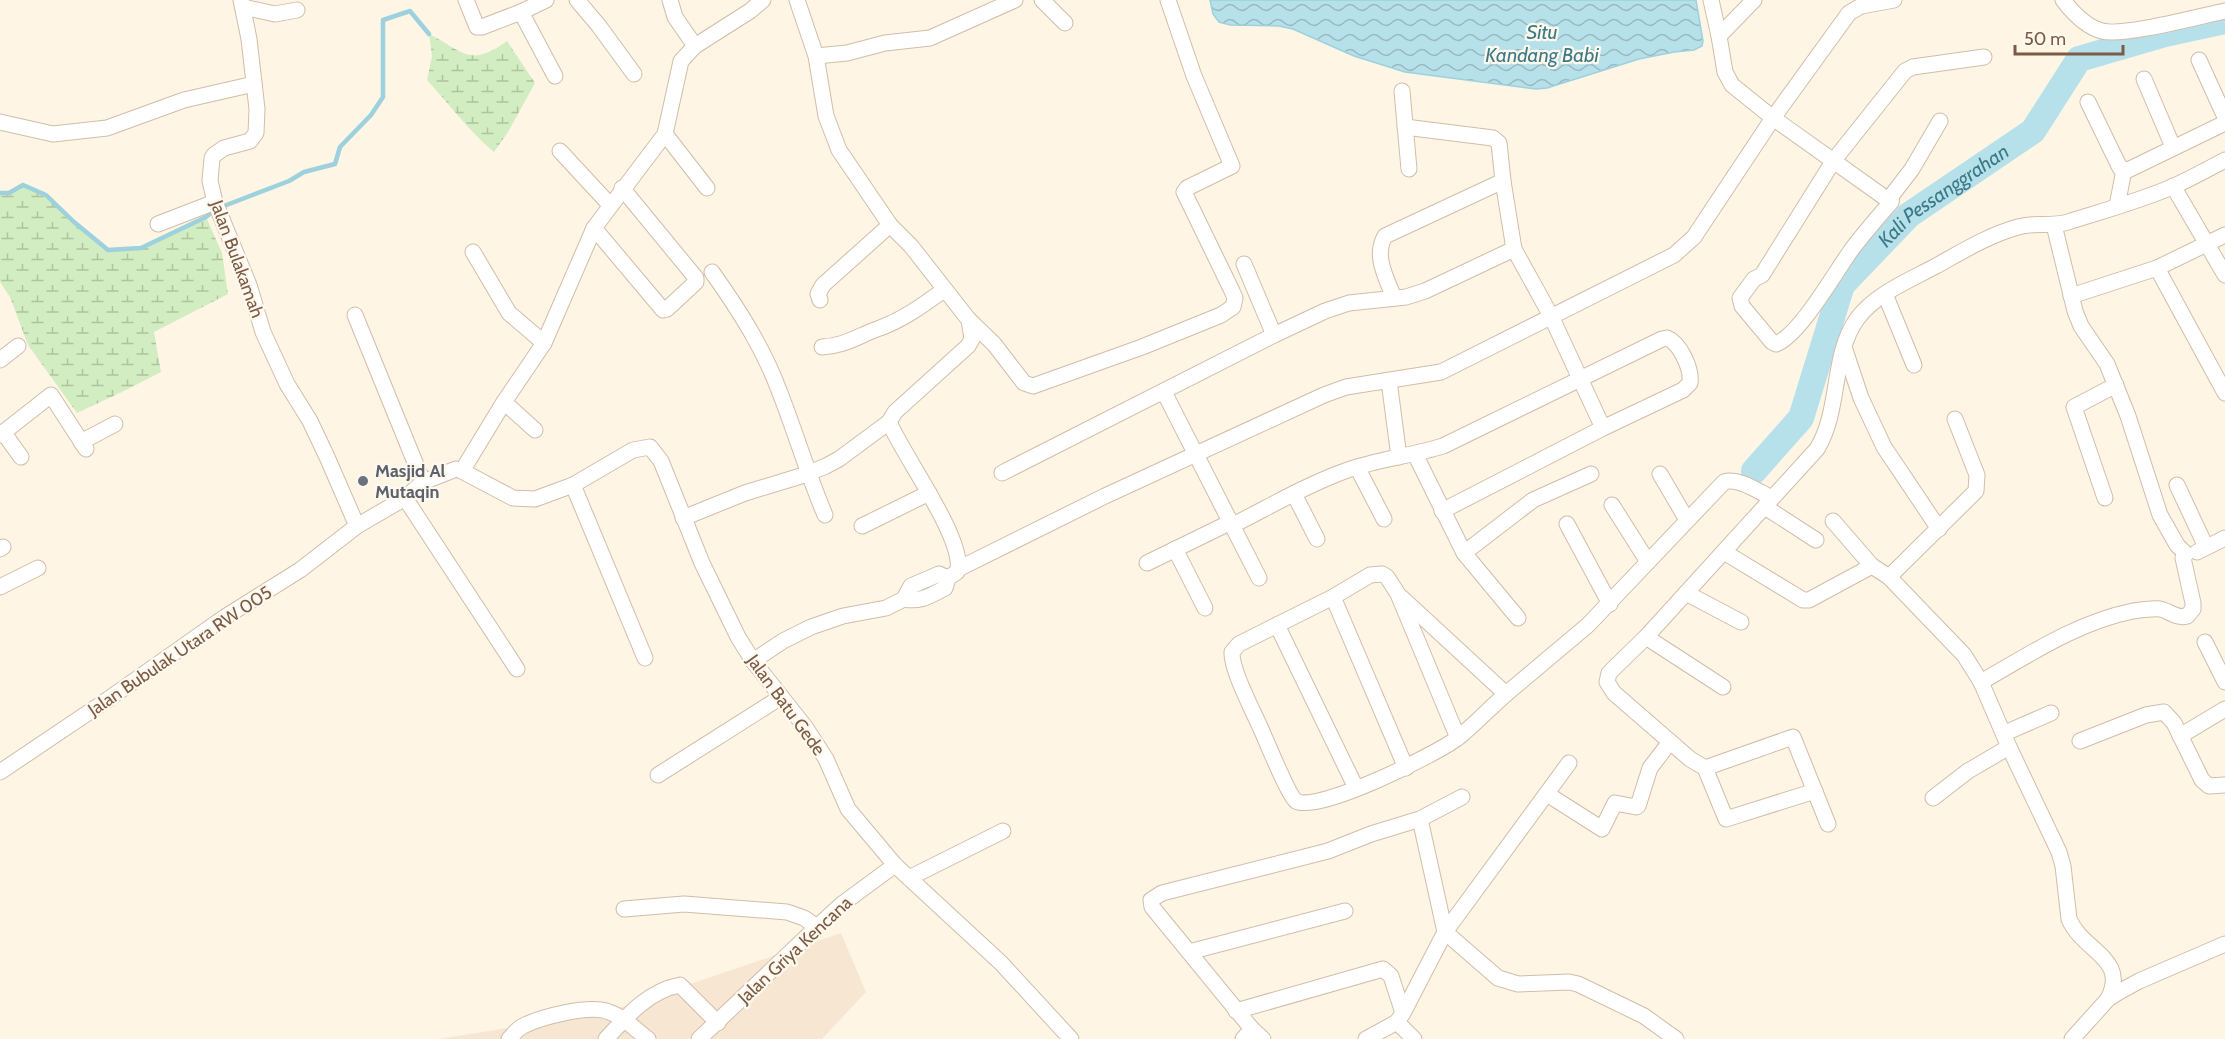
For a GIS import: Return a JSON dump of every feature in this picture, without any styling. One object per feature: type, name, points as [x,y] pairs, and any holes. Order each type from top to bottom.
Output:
[{"type":"street","points":[[466,0],[477,27],[486,26],[546,0]]},
{"type":"street","points":[[577,0],[634,74]]},
{"type":"street","points":[[670,0],[675,16],[695,46]]},
{"type":"street","points":[[355,315],[423,482],[456,469],[462,471],[504,402],[544,343],[594,228],[665,134],[681,61],[695,46],[750,11],[763,0]]},
{"type":"street","points":[[796,0],[816,56],[826,116],[851,170],[890,225],[911,246],[969,320],[994,344],[1024,383],[1033,386],[1142,347],[1233,308],[1235,298],[1184,192],[1187,188],[1232,166],[1194,76],[1168,0]]},
{"type":"street","points":[[816,56],[847,52],[885,43],[930,38],[1015,0]]},
{"type":"street","points":[[1042,0],[1065,23]]},
{"type":"street","points":[[1711,0],[1725,72],[1732,85],[1773,118],[1891,202]]},
{"type":"street","points":[[1719,36],[1754,0]]},
{"type":"street","points":[[953,573],[1105,496],[1324,395],[1346,387],[1441,372],[1480,355],[1683,249],[1694,237],[1846,6],[1861,6],[1894,0]]},
{"type":"street","points":[[2063,0],[2082,21],[2105,32],[2156,25],[2225,11]]},
{"type":"street","points":[[242,4],[274,14],[297,9]]},
{"type":"street","name":"Jalan Bulakamah","points":[[242,4],[254,84],[257,124],[254,137],[250,141],[224,148],[212,158],[210,182],[215,202],[249,285],[263,332],[287,384],[310,421],[357,526]]},
{"type":"street","points":[[521,12],[555,75]]},
{"type":"street","points":[[1940,121],[1912,169],[1892,195],[1891,202],[1851,250],[1813,308],[1784,340],[1776,344],[1772,342],[1742,306],[1740,298],[1754,279],[1762,275],[1834,160],[1905,71],[1913,67],[1984,57]]},
{"type":"street","points":[[2199,60],[2225,117]]},
{"type":"street","points":[[2144,79],[2173,147]]},
{"type":"street","points":[[0,122],[53,134],[107,128],[184,100],[254,84]]},
{"type":"street","points":[[1402,91],[1409,169]]},
{"type":"street","points":[[2088,102],[2120,168],[2124,170],[2225,123]]},
{"type":"street","points":[[1405,127],[1495,139],[1499,143],[1514,249],[1551,316],[1603,428]]},
{"type":"street","points":[[665,134],[707,188]]},
{"type":"street","points":[[560,151],[610,205]]},
{"type":"street","points":[[1815,791],[1726,819],[1706,768],[1695,763],[1614,693],[1607,682],[1609,673],[1646,637],[1724,552],[1766,500],[1822,440],[1831,416],[1851,329],[1858,318],[1885,294],[1993,235],[2022,226],[2054,225],[2117,206],[2173,186],[2225,160]]},
{"type":"street","points":[[2117,206],[2124,170]]},
{"type":"street","points":[[1394,298],[1380,256],[1385,236],[1503,182]]},
{"type":"street","points":[[2173,186],[2225,274]]},
{"type":"street","points":[[594,228],[663,310],[667,309],[696,282],[696,278],[622,188]]},
{"type":"street","points":[[158,224],[215,202]]},
{"type":"street","points":[[820,300],[818,294],[823,285],[890,225]]},
{"type":"street","points":[[2054,225],[2071,296],[2081,326],[2107,364],[2160,515],[2177,545],[2186,555]]},
{"type":"street","points":[[2071,296],[2157,268],[2225,235]]},
{"type":"street","points":[[1002,473],[1325,311],[1349,303],[1394,298],[1425,291],[1514,249]]},
{"type":"street","points":[[473,252],[510,312],[544,343]]},
{"type":"street","points":[[1244,264],[1274,335]]},
{"type":"street","points":[[2157,268],[2225,393]]},
{"type":"street","points":[[712,272],[743,318],[771,370],[825,515]]},
{"type":"street","points":[[822,347],[858,339],[892,324],[944,290]]},
{"type":"street","points":[[1885,294],[1914,365]]},
{"type":"street","points":[[683,518],[745,493],[808,474],[839,459],[889,422],[895,412],[968,346],[973,334],[969,320]]},
{"type":"street","points":[[1147,563],[1357,467],[1443,446],[1662,339],[1667,338],[1677,344],[1690,373],[1690,383],[1687,387],[1442,511]]},
{"type":"street","points":[[0,360],[18,346]]},
{"type":"street","points":[[1845,348],[1861,398],[1884,447],[1939,529]]},
{"type":"street","points":[[1389,381],[1399,457]]},
{"type":"street","points":[[2105,498],[2073,410],[2076,405],[2116,385]]},
{"type":"street","points":[[1164,392],[1259,578]]},
{"type":"street","points":[[21,457],[2,434],[51,395],[83,445],[115,424]]},
{"type":"street","points":[[504,402],[535,430]]},
{"type":"street","points":[[1889,577],[1974,495],[1977,475],[1955,419]]},
{"type":"street","points":[[753,662],[783,641],[811,627],[843,616],[886,608],[904,599],[918,601],[945,588],[958,557],[929,493],[889,422]]},
{"type":"street","name":"Jalan Batu Gede","points":[[462,471],[513,498],[535,499],[573,485],[633,450],[650,447],[661,461],[716,594],[738,637],[753,662],[806,728],[826,759],[848,809],[895,865],[1001,963],[1071,1039]]},
{"type":"street","points":[[1415,454],[1464,554],[1518,618]]},
{"type":"street","points":[[1357,467],[1384,519]]},
{"type":"street","points":[[1464,554],[1533,500],[1592,474]]},
{"type":"street","points":[[1660,474],[1687,520]]},
{"type":"street","points":[[1458,738],[1398,594],[1387,578],[1376,573],[1239,644],[1232,652],[1232,658],[1267,742],[1293,798],[1302,803],[1309,803],[1356,788],[1406,768],[1458,738],[1610,604],[1724,482],[1730,479],[1741,484],[1766,500],[1816,540]]},
{"type":"street","name":"Jalan Bubulak Utara RW 005","points":[[1,770],[225,617],[300,570],[357,526],[405,498],[423,482]]},
{"type":"street","points":[[573,485],[645,658]]},
{"type":"street","points":[[2177,485],[2206,547]]},
{"type":"street","points":[[862,526],[929,493]]},
{"type":"street","points":[[1294,494],[1317,538]]},
{"type":"street","points":[[405,498],[517,669]]},
{"type":"street","points":[[1612,505],[1648,562]]},
{"type":"street","points":[[1833,521],[1872,566],[1889,577],[1964,655],[1982,682],[2059,852],[2072,926],[2082,939],[2108,963],[2114,974],[2114,987],[2108,999],[2072,1039]]},
{"type":"street","points":[[1567,524],[1610,604]]},
{"type":"street","points":[[1982,682],[2062,637],[2108,617],[2145,609],[2161,609],[2178,617],[2187,616],[2193,609],[2193,603],[2183,558],[2225,538]]},
{"type":"street","points":[[1175,549],[1205,608]]},
{"type":"street","points":[[1724,552],[1803,600],[1809,600],[1872,566]]},
{"type":"street","points":[[0,587],[39,568]]},
{"type":"street","points":[[1686,593],[1741,622]]},
{"type":"street","points":[[1398,594],[1506,694]]},
{"type":"street","points":[[1333,597],[1406,768]]},
{"type":"street","points":[[1277,625],[1356,788]]},
{"type":"street","points":[[1646,637],[1723,687]]},
{"type":"street","points":[[2205,642],[2225,681]]},
{"type":"street","points":[[658,776],[781,697]]},
{"type":"street","points":[[2180,736],[2225,709]]},
{"type":"street","points":[[2080,741],[2159,711],[2169,716],[2206,784],[2213,787],[2225,785]]},
{"type":"street","points":[[1933,798],[2007,740],[2051,713]]},
{"type":"street","points":[[1706,768],[1793,736],[1828,824]]},
{"type":"street","points":[[1547,794],[1602,829],[1615,802],[1638,806],[1650,768],[1670,742]]},
{"type":"street","points":[[1366,1039],[1400,1018],[1445,932],[1569,763]]},
{"type":"street","points":[[1253,1036],[1236,1011],[1152,907],[1151,900],[1158,895],[1328,851],[1371,834],[1420,819],[1462,797]]},
{"type":"street","points":[[1420,819],[1445,932],[1498,978],[1518,984],[1569,982],[1578,984],[1644,1016],[1676,1039]]},
{"type":"street","points":[[909,878],[1003,831]]},
{"type":"street","name":"Jalan Griya Kencana","points":[[710,1033],[842,904],[895,865]]},
{"type":"street","points":[[624,909],[684,904],[787,912],[804,918],[817,927]]},
{"type":"street","points":[[1189,952],[1345,911]]},
{"type":"street","points":[[2108,999],[2139,981],[2225,944]]},
{"type":"street","points":[[1236,1011],[1379,969],[1388,972],[1391,976],[1400,1018],[1414,1039]]},
{"type":"street","points":[[606,1039],[648,998],[668,987],[680,985],[710,1033]]},
{"type":"street","points":[[509,1039],[520,1027],[569,1012],[608,1011],[624,1020],[648,1039]]},
{"type":"shaded area","points":[[841,933],[866,992],[822,1039],[439,1039],[607,1012]]},
{"type":"green space","points":[[429,34],[459,51],[475,55],[484,54],[507,41],[535,83],[508,132],[494,152],[468,127],[427,80],[432,56]]},
{"type":"green space","points":[[23,185],[46,195],[108,250],[141,248],[206,217],[222,253],[228,294],[154,332],[161,372],[77,413],[28,345],[10,297],[0,282],[0,193],[9,193]]},
{"type":"water","name":"Situ Kandang Babi","points":[[1210,0],[1696,0],[1703,41],[1702,46],[1694,50],[1639,59],[1547,88],[1536,89],[1405,72],[1354,56],[1293,29],[1279,26],[1230,25],[1219,22],[1213,14]]},
{"type":"waterway","points":[[224,206],[289,181],[304,172],[335,164],[340,147],[371,115],[383,97],[383,20],[410,11],[429,34]]},
{"type":"waterway","name":"Kali Pessanggrahan","points":[[1754,471],[1801,418],[1842,285],[1909,215],[2033,131],[2079,59],[2165,34],[2225,21]]},
{"type":"waterway","points":[[0,193],[9,193],[23,185],[46,195],[108,250],[141,248],[212,212]]},
{"type":"place","name":"Masjid Al Mutaqin","points":[[363,481]]}]
